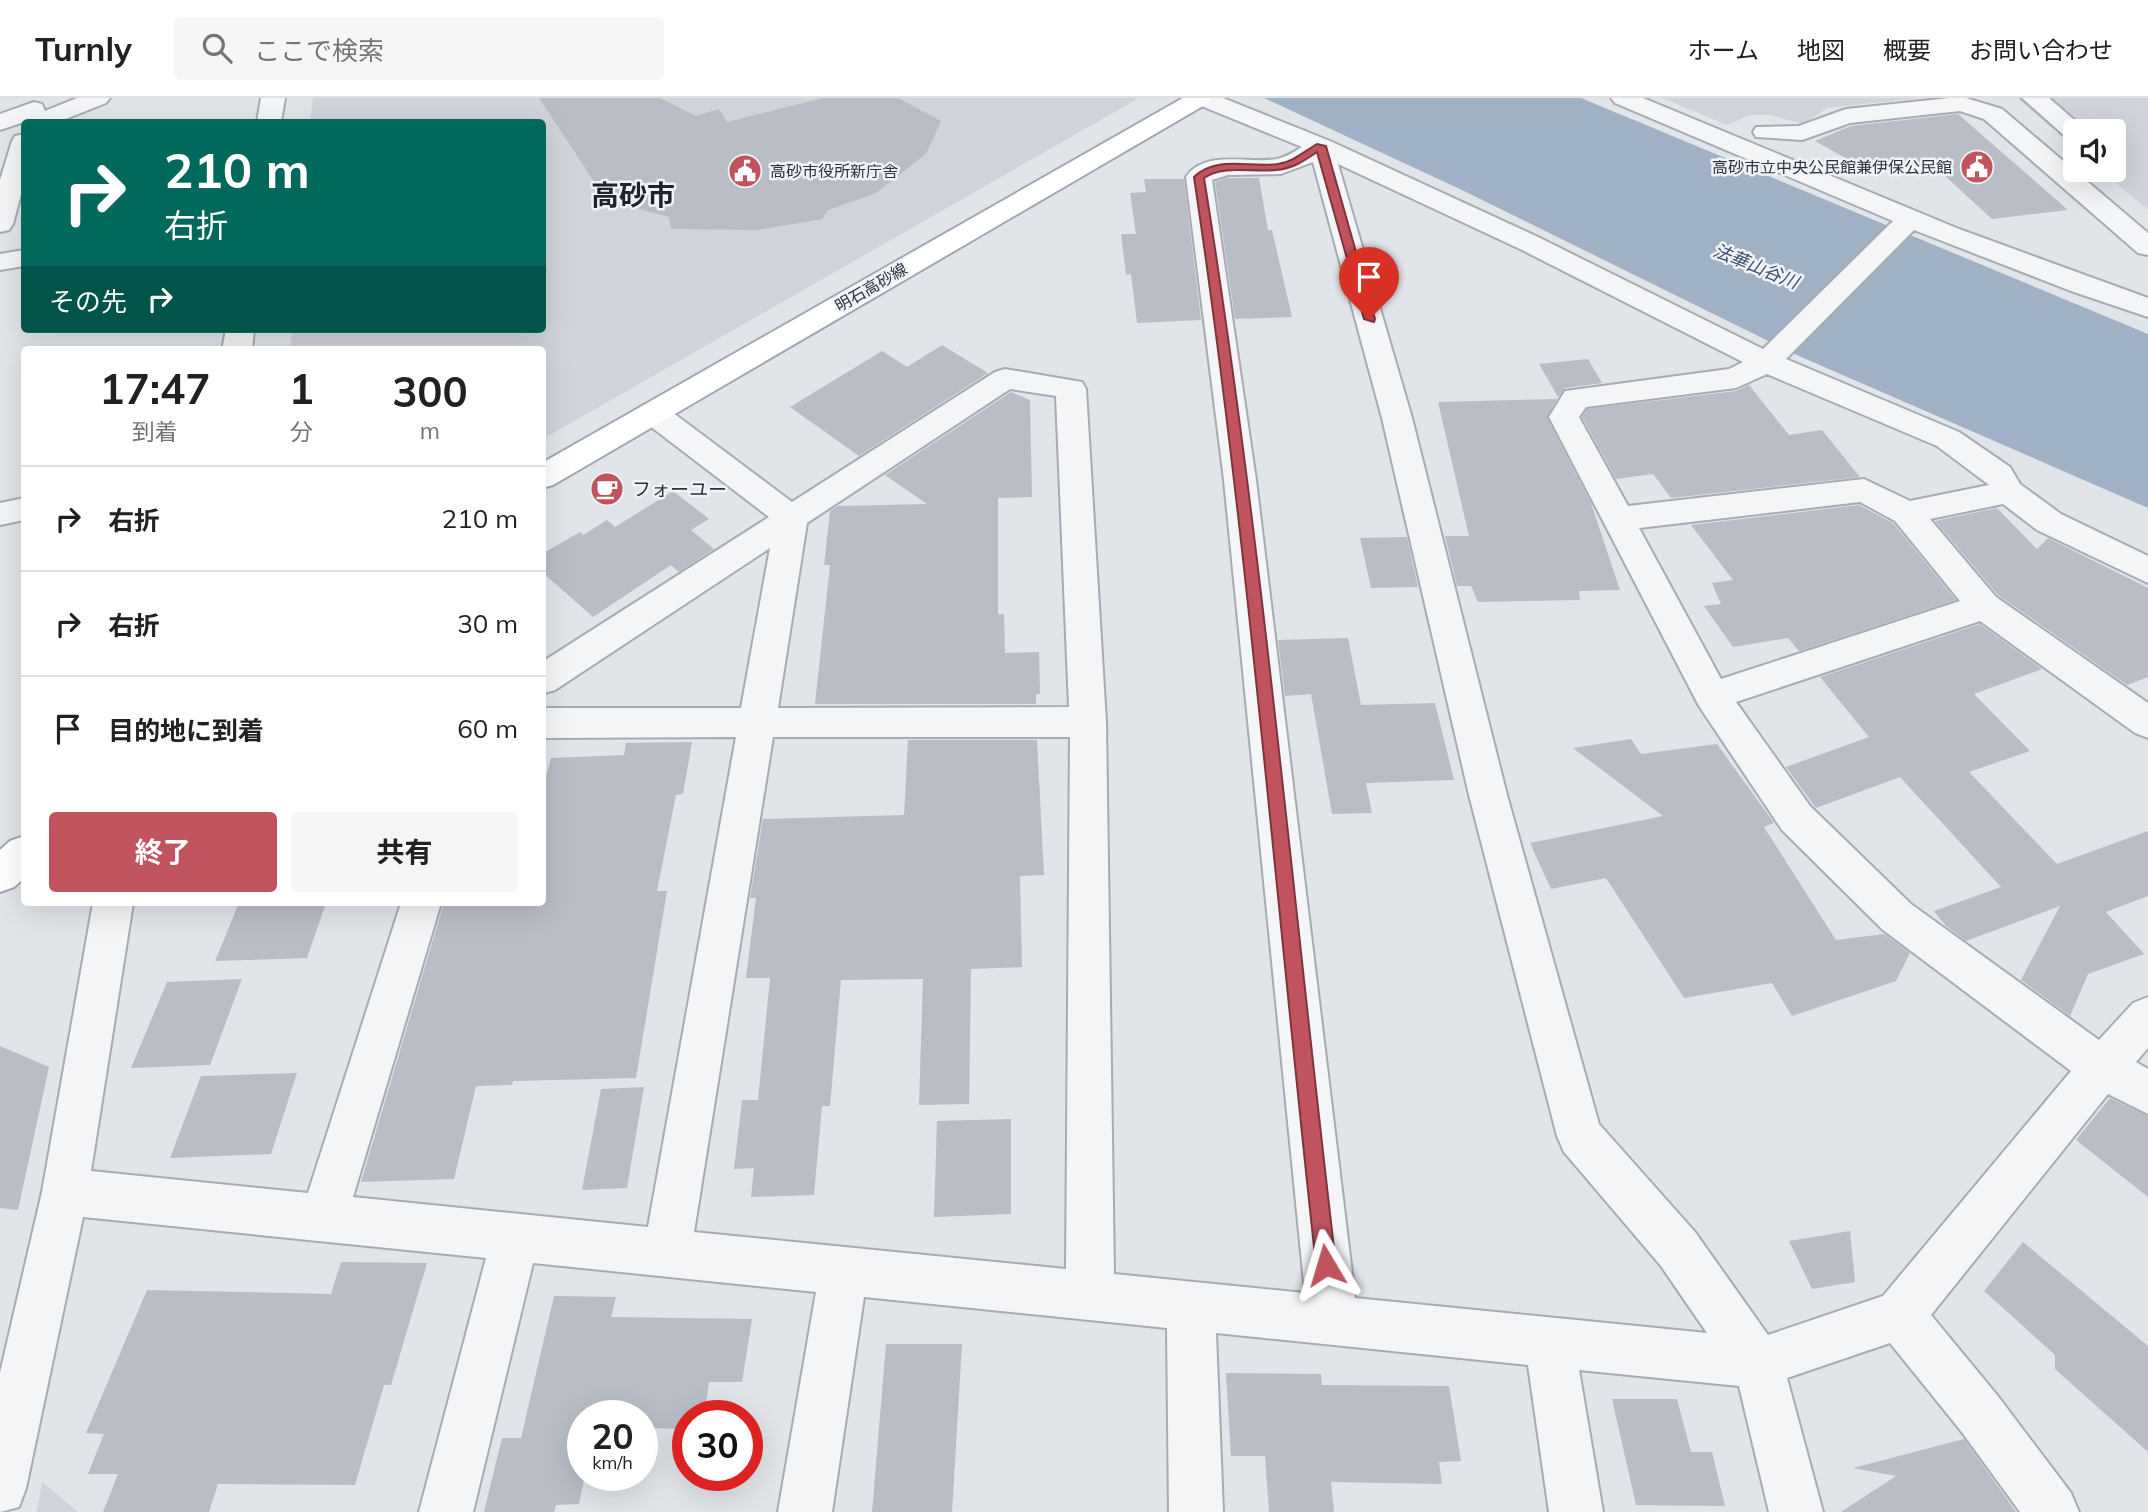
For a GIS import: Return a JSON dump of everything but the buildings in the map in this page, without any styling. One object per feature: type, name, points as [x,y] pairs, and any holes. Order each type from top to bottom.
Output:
[{"type":"main road","name":"明石高砂線","points":[[546,475],[1201,98]]},
{"type":"main road","points":[[0,875],[21,856]]},
{"type":"street","points":[[0,123],[98,98]]},
{"type":"street","points":[[270,119],[273,98]]},
{"type":"street","points":[[1201,98],[1321,146],[1529,243],[1766,362],[1948,439],[1999,475],[2010,492],[2049,523],[2148,571]]},
{"type":"street","points":[[1623,98],[1909,220],[2056,277],[2148,308]]},
{"type":"street","points":[[2034,98],[2063,121]]},
{"type":"street","points":[[1739,147],[1823,101]]},
{"type":"street","points":[[1765,132],[1802,133],[1846,116],[1961,104],[1993,114],[2148,247]]},
{"type":"street","points":[[1321,146],[1294,163],[1277,167],[1212,168],[1199,177],[1246,513],[1294,990],[1333,1320]]},
{"type":"street","points":[[1321,146],[1397,418],[1489,795],[1580,1136],[1678,1249],[1758,1363],[1796,1512]]},
{"type":"street","points":[[0,224],[21,151]]},
{"type":"street","points":[[1909,220],[1766,362],[1736,378],[1576,398],[1563,417],[1712,696],[1796,818],[1897,917],[2102,1068],[2148,1092]]},
{"type":"street","points":[[0,262],[21,258]]},
{"type":"street","points":[[546,677],[1005,379],[1071,388],[1088,722],[1090,1296]]},
{"type":"street","points":[[653,413],[792,518]]},
{"type":"street","points":[[1618,519],[1864,490],[1906,513],[1984,606],[2140,709]]},
{"type":"street","points":[[1906,513],[2010,492]]},
{"type":"street","points":[[0,514],[21,510]]},
{"type":"street","points":[[667,1253],[755,722],[792,518]]},
{"type":"street","points":[[1712,696],[1984,606]]},
{"type":"street","points":[[546,723],[1088,722]]},
{"type":"street","points":[[0,1488],[65,1192],[113,906]]},
{"type":"street","points":[[323,1218],[420,906]]},
{"type":"street","points":[[65,1192],[1758,1363],[1899,1315],[2102,1068],[2148,1017]]},
{"type":"street","points":[[446,1512],[515,1238]]},
{"type":"street","points":[[805,1512],[844,1270]]},
{"type":"street","points":[[1191,1306],[1196,1512]]},
{"type":"street","points":[[1899,1315],[1979,1413],[2052,1512]]},
{"type":"street","points":[[1549,1342],[1576,1512]]},
{"type":"shaded area","points":[[313,98],[1139,98],[546,437],[546,346],[290,346],[292,333],[546,333],[546,119],[310,119]]},
{"type":"shaded area","points":[[1662,98],[1919,98],[1827,108],[1803,124],[1771,115],[1750,115],[1727,125]]},
{"type":"shaded area","points":[[2017,98],[2148,98],[2148,210],[2115,182],[2126,182],[2126,119],[2063,119],[2063,138]]},
{"type":"shaded area","points":[[42,1482],[78,1512],[37,1512]]},
{"type":"water","name":"法華山谷川","points":[[1264,98],[1581,98],[2148,334],[2148,508],[1799,356],[1464,191]]},
{"type":"place","name":"高砂市立中央公民館兼伊保公民館","points":[[1977,167]]},
{"type":"place","name":"高砂市役所新庁舎","points":[[745,171]]},
{"type":"place","name":"フォーユー","points":[[607,489]]},
{"type":"district","name":"高砂市","points":[[633,194]]},
{"type":"route","points":[[1326,1265],[1294,990],[1246,513],[1199,177],[1212,168],[1277,167],[1294,163],[1321,146],[1369,319]]}]
